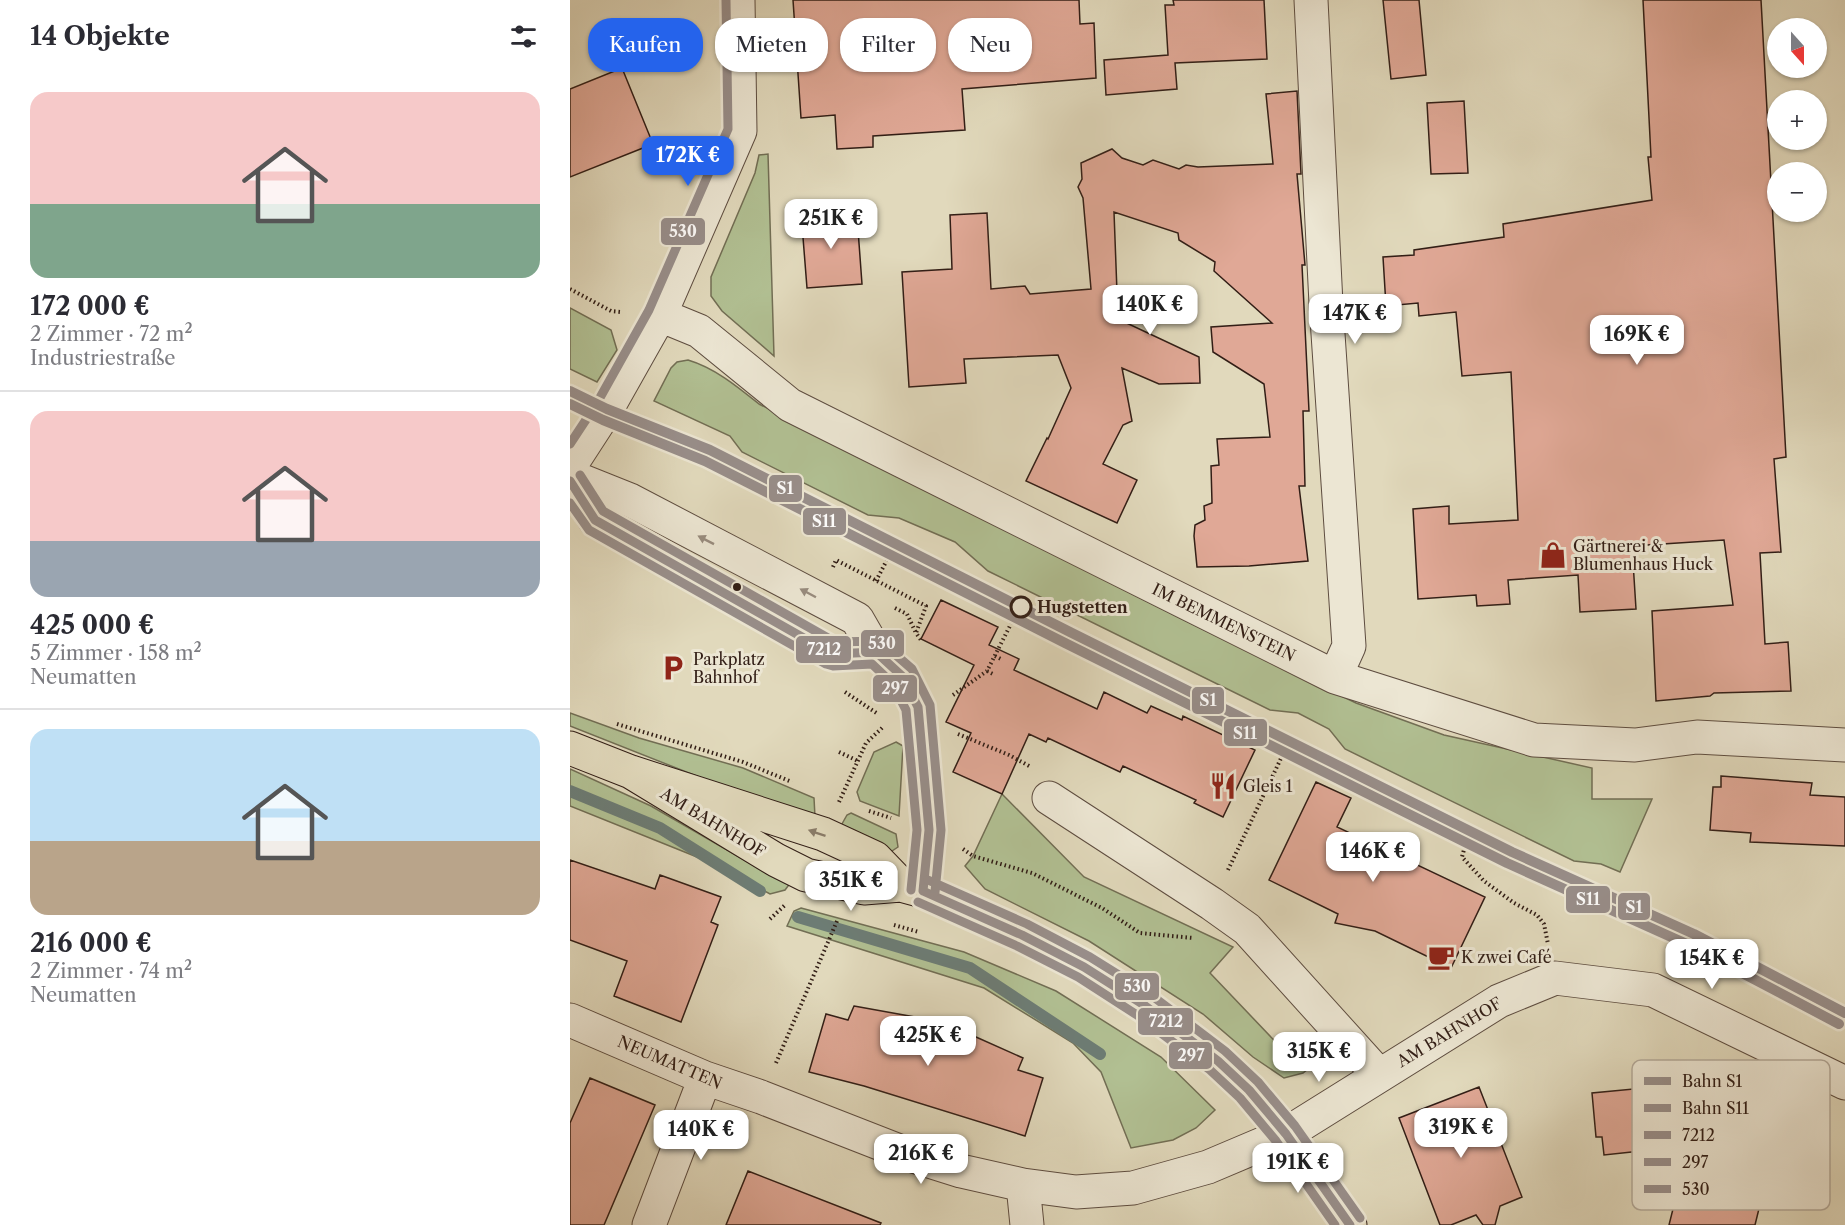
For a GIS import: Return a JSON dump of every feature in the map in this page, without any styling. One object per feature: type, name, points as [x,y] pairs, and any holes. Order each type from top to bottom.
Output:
[{"type":"main road","name":"AM BAHNHOF","points":[[570,748],[631,772],[823,834],[875,858],[912,888],[1022,935],[1084,967],[1143,1005],[1218,1061],[1249,1090],[1286,1134],[1350,1225]]},
{"type":"main road","name":"AM BAHNHOF","points":[[631,772],[776,861],[806,874],[864,888],[912,888]]},
{"type":"street","points":[[570,466],[629,372],[660,315],[740,131],[738,0]]},
{"type":"street","points":[[1311,0],[1326,304],[1349,646],[1335,677]]},
{"type":"street","name":"IM BEMMENSTEIN","points":[[660,315],[699,331],[789,405],[1335,677],[1534,740],[1635,745],[1697,736],[1845,745]]},
{"type":"street","points":[[570,476],[630,500],[857,619],[876,651],[902,676],[918,707],[929,830],[912,888]]},
{"type":"street","points":[[570,481],[595,520],[832,654],[876,651]]},
{"type":"street","points":[[1049,798],[1212,903],[1247,929],[1379,1075]]},
{"type":"street","name":"AM BAHNHOF","points":[[1286,1134],[1499,1001],[1555,978],[1653,990],[1798,1060]]},
{"type":"street","name":"NEUMATTEN","points":[[570,1020],[705,1078],[761,1097],[907,1154],[961,1171],[1023,1185],[1076,1192],[1133,1188],[1208,1167],[1286,1134]]},
{"type":"street","name":"AM BAHNHOF","points":[[1830,1076],[1845,1083]]},
{"type":"street","points":[[649,1225],[705,1078]]},
{"type":"street","points":[[1023,1185],[1027,1225]]},
{"type":"path","points":[[570,289],[611,311],[660,315]]},
{"type":"path","points":[[876,581],[889,556]]},
{"type":"path","points":[[836,560],[926,606]]},
{"type":"path","points":[[948,699],[987,671],[1014,618]]},
{"type":"path","points":[[995,656],[1001,659]]},
{"type":"path","points":[[987,671],[993,674]]},
{"type":"path","points":[[828,797],[839,802],[866,743],[889,721]]},
{"type":"path","points":[[611,722],[743,762],[796,784]]},
{"type":"path","points":[[884,726],[937,735],[954,732],[1009,755],[1040,772],[1049,798]]},
{"type":"path","points":[[839,752],[858,761]]},
{"type":"path","points":[[1245,834],[1284,752]]},
{"type":"path","points":[[1466,842],[1462,857],[1484,881],[1514,903],[1538,915]]},
{"type":"path","points":[[973,856],[1032,873],[1102,908],[1140,933],[1224,941],[1247,929]]},
{"type":"path","points":[[761,1097],[835,924]]},
{"type":"path","points":[[892,924],[923,934]]},
{"type":"green space","points":[[768,154],[774,356],[722,311],[711,296],[711,277],[755,173],[759,155]]},
{"type":"green space","points":[[570,308],[611,330],[617,350],[597,382],[570,369]]},
{"type":"green space","points":[[688,360],[717,373],[759,404],[1182,619],[1356,703],[1444,735],[1592,768],[1592,799],[1652,799],[1620,872],[1601,864],[1574,861],[1345,749],[1329,729],[1298,713],[1270,710],[988,571],[955,542],[899,518],[868,515],[742,452],[730,436],[654,401],[671,368],[677,362]]},
{"type":"green space","points":[[570,713],[639,738],[743,768],[814,798],[813,822],[570,726]]},
{"type":"green space","points":[[896,742],[903,746],[899,816],[860,801],[857,792],[874,752]]},
{"type":"green space","points":[[570,769],[651,806],[760,869],[791,882],[785,890],[770,894],[761,889],[759,893],[702,859],[570,806]]},
{"type":"green space","points":[[1002,794],[1084,877],[1233,947],[1210,973],[1290,1057],[1318,1033],[1324,1040],[1319,1060],[1303,1073],[1284,1078],[1253,1057],[1203,1014],[1089,941],[985,889],[965,866],[973,856]]},
{"type":"green space","points":[[851,813],[896,834],[898,847],[892,851],[838,831],[847,815]]},
{"type":"green space","points":[[801,908],[964,952],[1056,991],[1161,1057],[1215,1110],[1196,1128],[1173,1140],[1131,1148],[1101,1072],[1073,1043],[984,988],[787,926],[794,911]]},
{"type":"building","points":[[793,0],[1079,0],[1080,24],[1094,23],[1096,78],[962,89],[965,130],[873,136],[873,147],[837,149],[835,115],[801,118],[798,72],[828,72],[828,18],[794,18]]},
{"type":"building","points":[[1173,0],[1264,0],[1267,59],[1175,63],[1177,89],[1106,95],[1104,60],[1168,55],[1165,5],[1174,5]]},
{"type":"building","points":[[1383,0],[1419,0],[1426,75],[1391,79]]},
{"type":"building","points":[[1643,0],[1761,0],[1767,150],[1769,150],[1770,162],[1767,162],[1767,222],[1773,222],[1786,457],[1774,459],[1781,552],[1760,553],[1765,644],[1788,642],[1791,691],[1714,693],[1710,696],[1656,701],[1652,611],[1733,605],[1724,540],[1632,546],[1636,609],[1580,612],[1578,575],[1508,580],[1510,604],[1477,606],[1476,595],[1418,599],[1413,509],[1449,506],[1449,524],[1518,520],[1511,372],[1462,376],[1456,312],[1419,316],[1418,303],[1386,306],[1383,257],[1414,255],[1414,250],[1504,237],[1503,224],[1652,200],[1648,157],[1651,157]]},
{"type":"building","points":[[612,72],[624,72],[653,144],[570,177],[570,89]]},
{"type":"building","points":[[1297,91],[1301,174],[1297,174],[1305,265],[1302,265],[1309,411],[1303,411],[1305,486],[1299,486],[1308,561],[1249,566],[1197,567],[1195,525],[1205,520],[1204,506],[1212,503],[1211,466],[1219,465],[1217,439],[1270,437],[1264,384],[1213,352],[1211,327],[1272,323],[1214,271],[1215,262],[1179,240],[1178,233],[1114,212],[1118,319],[1199,357],[1200,383],[1159,384],[1122,368],[1132,421],[1123,425],[1103,464],[1137,480],[1117,523],[1026,481],[1071,388],[1058,355],[964,359],[966,383],[909,387],[902,272],[952,269],[950,215],[987,213],[991,289],[1025,286],[1030,294],[1091,289],[1083,198],[1078,187],[1082,179],[1081,163],[1112,149],[1122,158],[1143,165],[1153,160],[1179,169],[1186,165],[1198,167],[1273,164],[1266,94]]},
{"type":"building","points":[[1464,101],[1468,173],[1431,174],[1427,103]]},
{"type":"building","points":[[834,210],[835,218],[857,216],[862,284],[807,288],[801,212]]},
{"type":"building","points":[[941,600],[998,627],[989,645],[1019,659],[1014,670],[1097,709],[1104,692],[1147,713],[1151,706],[1182,720],[1183,716],[1255,750],[1223,817],[1194,803],[1196,800],[1123,766],[1120,772],[1048,738],[1046,742],[1029,734],[1002,794],[953,772],[971,733],[946,722],[974,665],[921,639]]},
{"type":"building","points":[[1721,776],[1812,783],[1810,795],[1845,797],[1845,846],[1750,842],[1751,833],[1710,830],[1713,787],[1721,787]]},
{"type":"building","points":[[1316,782],[1351,798],[1337,827],[1485,897],[1451,968],[1375,931],[1335,923],[1338,914],[1269,880]]},
{"type":"building","points":[[570,860],[655,889],[660,875],[721,897],[711,922],[718,925],[681,1022],[614,996],[627,961],[570,940]]},
{"type":"building","points":[[854,1006],[915,1017],[976,1037],[1023,1058],[1018,1070],[1043,1078],[1025,1136],[864,1086],[809,1072],[826,1014],[848,1020]]},
{"type":"building","points":[[590,1078],[655,1105],[604,1225],[570,1225],[570,1123]]},
{"type":"building","points":[[1479,1087],[1522,1197],[1500,1206],[1495,1225],[1483,1225],[1476,1215],[1451,1225],[1440,1225],[1399,1118]]},
{"type":"building","points":[[1632,1089],[1632,1152],[1604,1155],[1602,1137],[1596,1137],[1592,1093]]},
{"type":"building","points":[[748,1171],[881,1223],[880,1225],[726,1225]]},
{"type":"building","points":[[1673,1210],[1759,1210],[1755,1225],[1669,1225]]},
{"type":"waterway","points":[[570,791],[660,828],[760,891]]},
{"type":"waterway","points":[[798,917],[970,968],[1100,1054]]},
{"type":"rail line","name":"S1","points":[[570,391],[607,409],[710,450],[1512,852],[1694,934],[1845,1013]]},
{"type":"rail line","name":"S11","points":[[570,404],[603,420],[705,461],[1507,863],[1689,945],[1839,1024]]},
{"type":"transit line","name":"530","points":[[570,444],[597,403],[649,310],[728,129],[726,0]]},
{"type":"transit line","name":"530","points":[[580,475],[603,511],[835,642],[880,641],[912,669],[930,705],[941,830],[935,892]]},
{"type":"transit line","name":"7212","points":[[570,481],[595,520],[832,654],[876,652],[902,676],[918,707],[929,830],[923,891]]},
{"type":"transit line","name":"297","points":[[570,503],[589,530],[826,664],[833,666],[872,664],[892,683],[906,710],[917,830],[911,890]]},
{"type":"transit line","name":"530","points":[[928,880],[1027,924],[1090,957],[1151,995],[1225,1051],[1258,1082],[1295,1126],[1360,1218]]},
{"type":"transit line","name":"7212","points":[[923,891],[1022,935],[1084,967],[1144,1005],[1218,1061],[1249,1090],[1286,1134],[1350,1225]]},
{"type":"transit line","name":"297","points":[[918,902],[1017,946],[1078,977],[1137,1015],[1210,1070],[1240,1098],[1276,1141],[1335,1225]]},
{"type":"place","name":"Gärtnerei & Blumenhaus Huck","points":[[1553,555]]},
{"type":"place","name":"Hugstetten","points":[[1021,607]]},
{"type":"place","name":"Parkplatz Bahnhof","points":[[673,668]]},
{"type":"place","name":"Gleis 1","points":[[1223,786]]},
{"type":"place","name":"K zwei Café","points":[[1441,957]]}]
